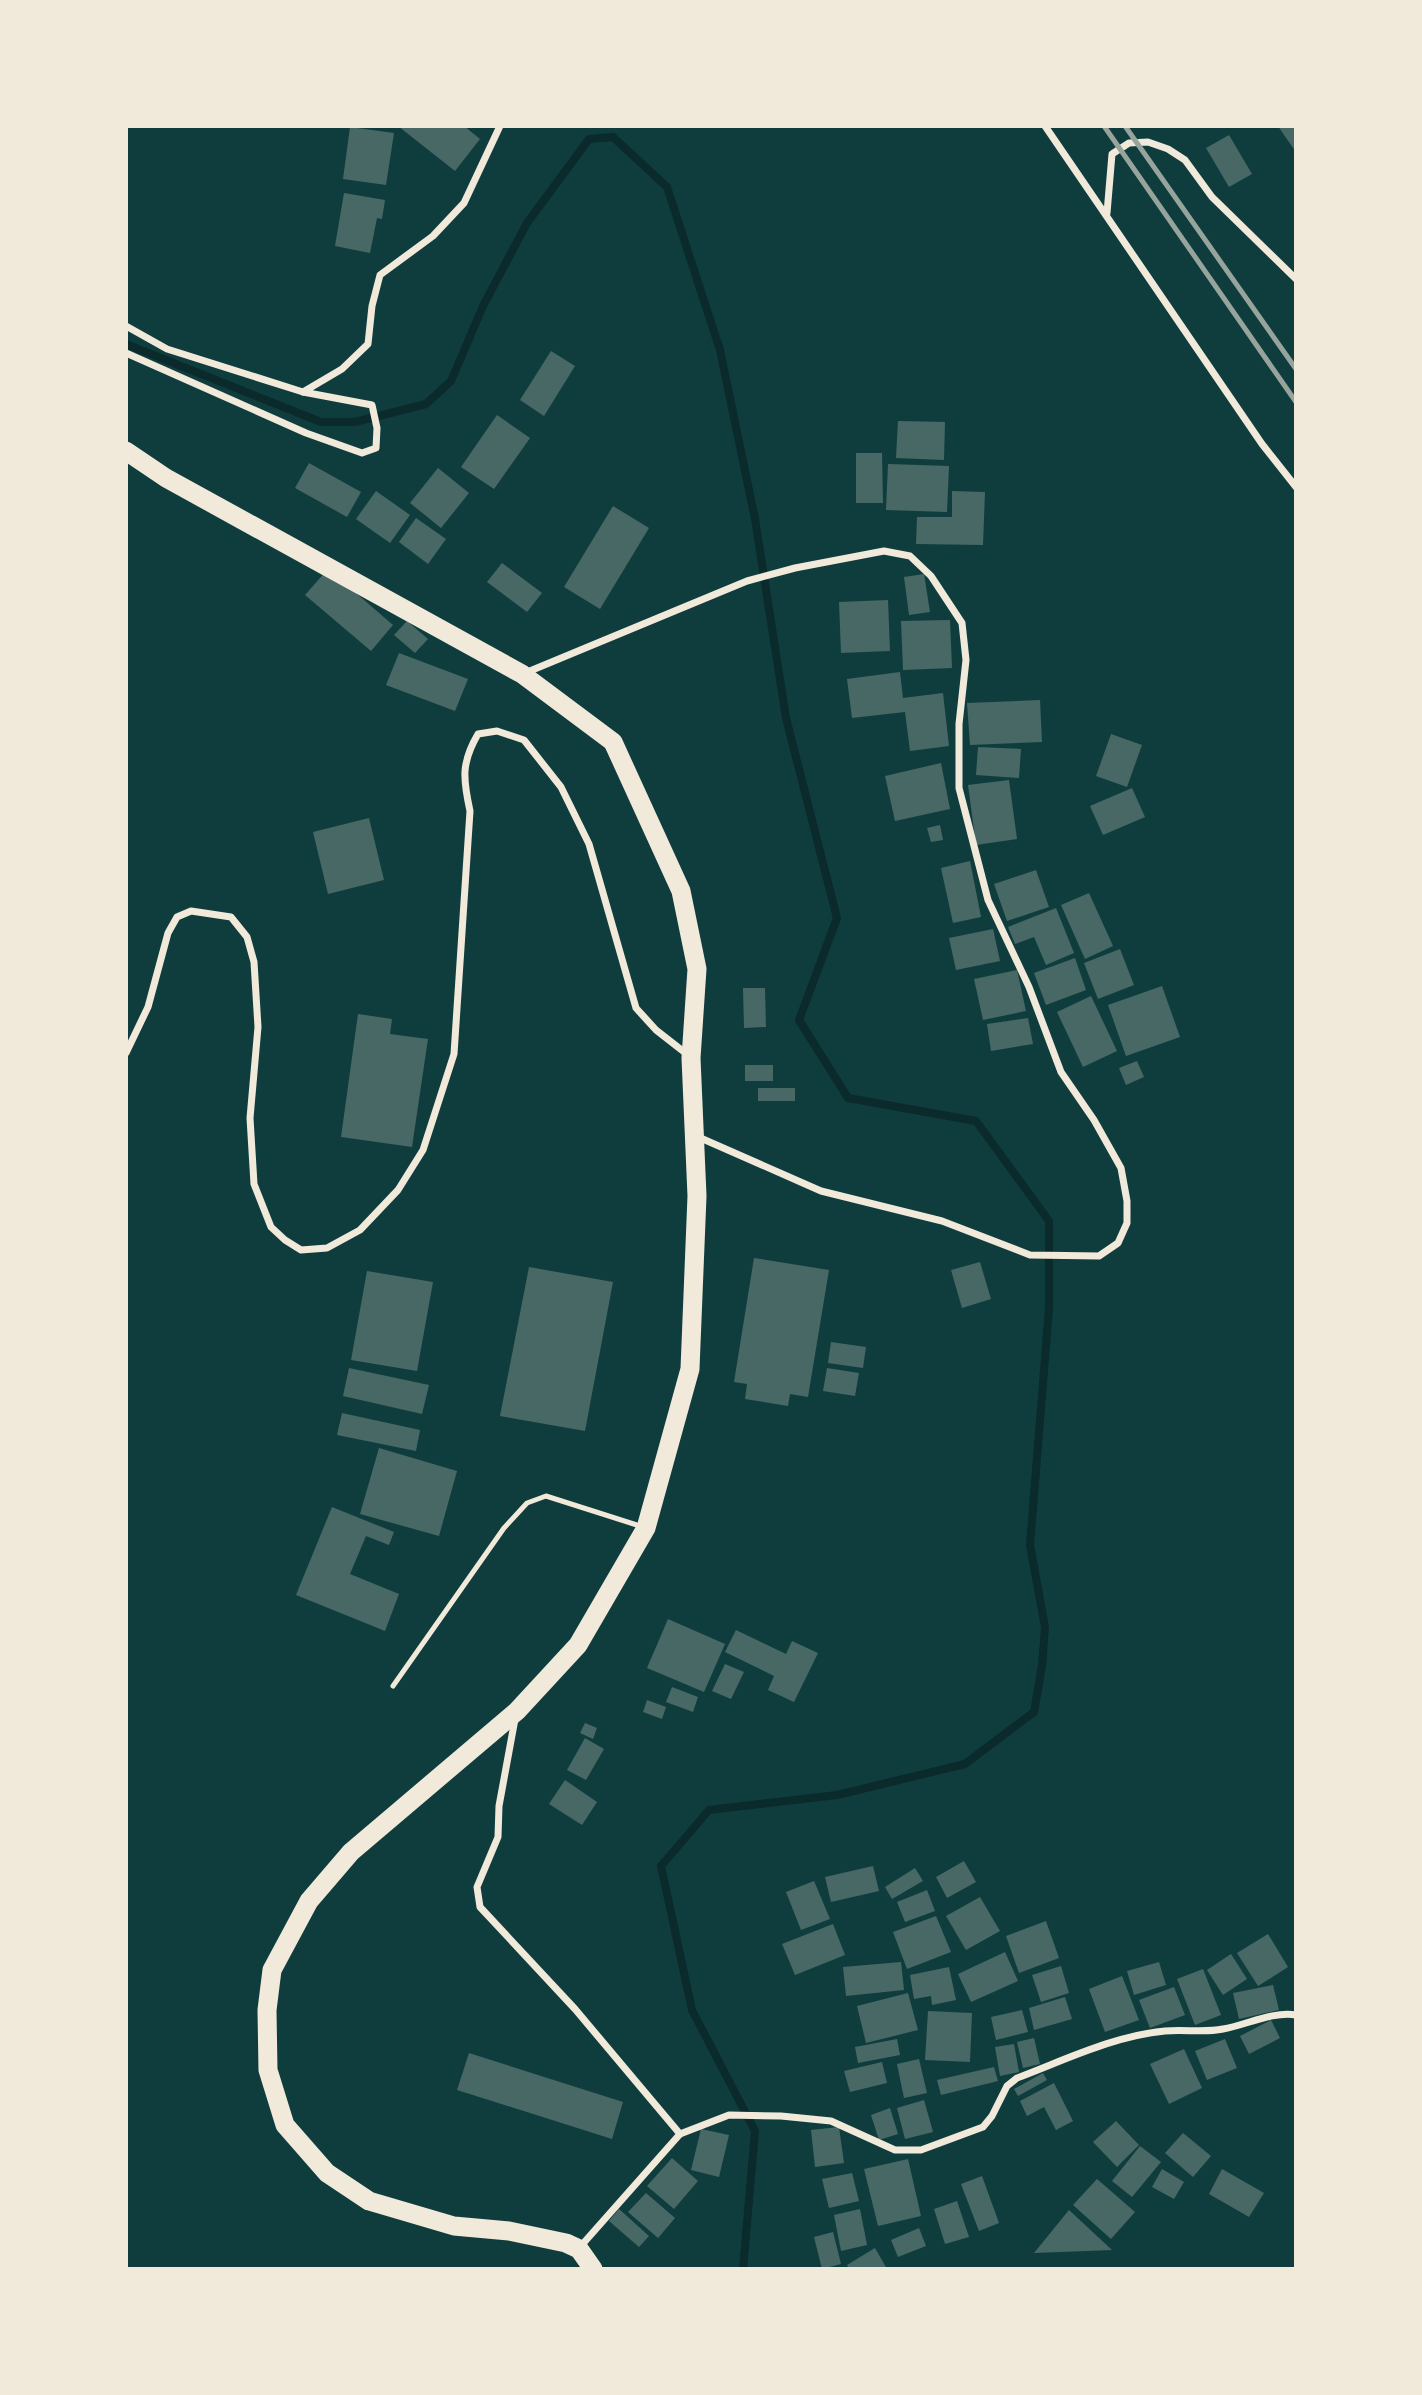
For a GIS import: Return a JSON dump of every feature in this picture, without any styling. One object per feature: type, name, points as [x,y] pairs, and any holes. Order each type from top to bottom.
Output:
[{"type":"highway","points":[[126,452],[166,478],[523,674],[613,742],[681,891],[697,969],[691,1058],[697,1196],[690,1369],[646,1528],[578,1645],[517,1711],[351,1852],[309,1901],[272,1970],[267,2010],[268,2070],[285,2125],[327,2174],[369,2201],[454,2227],[509,2231],[566,2243],[579,2249],[593,2269]]},
{"type":"street","points":[[303,392],[342,369],[368,344],[372,306],[380,275],[433,236],[464,203],[500,126]]},
{"type":"street","points":[[1045,126],[1262,444],[1296,487]]},
{"type":"street","points":[[1107,214],[1112,154],[1129,143],[1148,142],[1168,149],[1185,160],[1212,197],[1296,279]]},
{"type":"street","points":[[126,326],[167,349],[303,392],[372,405],[377,428],[376,448],[362,453],[306,433],[126,353]]},
{"type":"street","points":[[523,674],[747,581],[794,568],[884,551],[909,556],[931,576],[962,623],[966,660],[959,724],[959,788],[988,900],[1028,987],[1061,1072],[1094,1120],[1121,1168],[1127,1201],[1127,1223],[1118,1243],[1098,1256],[1030,1255],[942,1221],[821,1191],[695,1135]]},
{"type":"street","points":[[126,1053],[148,1007],[168,933],[177,917],[191,911],[231,917],[247,937],[254,962],[258,1027],[250,1118],[254,1184],[271,1227],[301,1250],[327,1248],[360,1230],[398,1190],[423,1150],[454,1054],[470,811],[463,781],[469,750],[478,734],[497,731],[524,740],[561,787],[589,844],[636,1008],[656,1030],[691,1058]]},
{"type":"street","points":[[517,1711],[499,1806],[498,1837],[477,1887],[480,1907],[575,2009],[680,2134]]},
{"type":"street","points":[[579,2249],[680,2134],[729,2115],[831,2121],[895,2150],[921,2150],[983,2127],[992,2116],[1007,2086],[1017,2078],[1096,2046],[1164,2031],[1215,2031],[1243,2026],[1285,2013],[1296,2015]]},
{"type":"lane","points":[[393,1686],[504,1528],[527,1503],[546,1496],[646,1528]]},
{"type":"building","points":[[398,126],[464,126],[480,139],[455,171]]},
{"type":"building","points":[[1278,126],[1296,126],[1296,152],[1284,135]]},
{"type":"building","points":[[350,127],[394,133],[386,185],[343,179]]},
{"type":"building","points":[[1229,135],[1252,174],[1229,187],[1206,148]]},
{"type":"building","points":[[344,193],[385,200],[382,219],[377,218],[370,253],[335,246]]},
{"type":"building","points":[[551,351],[575,366],[544,416],[520,400]]},
{"type":"building","points":[[497,415],[530,438],[494,489],[461,467]]},
{"type":"building","points":[[898,421],[945,422],[944,460],[896,458]]},
{"type":"building","points":[[856,453],[882,453],[883,503],[856,503]]},
{"type":"building","points":[[309,463],[361,492],[347,517],[295,488]]},
{"type":"building","points":[[888,464],[949,466],[947,512],[886,510]]},
{"type":"building","points":[[438,468],[469,493],[441,528],[410,503]]},
{"type":"building","points":[[376,491],[410,515],[390,543],[356,519]]},
{"type":"building","points":[[952,491],[985,492],[983,545],[916,544],[917,517],[952,517]]},
{"type":"building","points":[[613,506],[649,528],[600,609],[564,587]]},
{"type":"building","points":[[416,518],[446,539],[428,564],[399,542]]},
{"type":"building","points":[[502,563],[542,593],[527,612],[487,582]]},
{"type":"building","points":[[328,569],[393,625],[371,651],[305,595]]},
{"type":"building","points":[[924,574],[930,612],[909,615],[904,577]]},
{"type":"building","points":[[888,600],[890,651],[841,653],[839,602]]},
{"type":"building","points":[[950,620],[952,668],[903,670],[901,621]]},
{"type":"building","points":[[407,621],[428,639],[415,653],[394,635]]},
{"type":"building","points":[[399,653],[468,679],[455,711],[386,685]]},
{"type":"building","points":[[900,672],[903,698],[943,693],[949,746],[910,751],[905,712],[852,718],[847,679]]},
{"type":"building","points":[[1040,700],[1042,742],[970,745],[967,703]]},
{"type":"building","points":[[1111,734],[1142,745],[1127,787],[1096,776]]},
{"type":"building","points":[[978,747],[1021,749],[1019,778],[976,775]]},
{"type":"building","points":[[941,763],[950,809],[895,821],[885,776]]},
{"type":"building","points":[[1009,780],[1017,839],[976,845],[968,785]]},
{"type":"building","points":[[1132,788],[1145,817],[1103,835],[1090,806]]},
{"type":"building","points":[[369,818],[384,880],[328,894],[313,832]]},
{"type":"building","points":[[940,825],[943,840],[931,842],[927,828]]},
{"type":"building","points":[[970,861],[981,917],[953,923],[941,868]]},
{"type":"building","points":[[1036,870],[1049,907],[1007,921],[994,884]]},
{"type":"building","points":[[1089,893],[1113,946],[1085,959],[1061,905]]},
{"type":"building","points":[[1056,908],[1074,953],[1046,965],[1034,937],[1015,944],[1008,927]]},
{"type":"building","points":[[993,929],[1000,961],[956,970],[949,938]]},
{"type":"building","points":[[1120,949],[1134,985],[1098,999],[1084,963]]},
{"type":"building","points":[[1075,958],[1086,990],[1046,1005],[1034,973]]},
{"type":"building","points":[[1017,970],[1026,1011],[983,1020],[974,979]]},
{"type":"building","points":[[1162,986],[1180,1037],[1126,1056],[1108,1005]]},
{"type":"building","points":[[743,988],[765,988],[766,1027],[744,1028]]},
{"type":"building","points":[[1091,996],[1117,1051],[1083,1067],[1057,1012]]},
{"type":"building","points":[[358,1014],[392,1019],[390,1034],[428,1039],[412,1147],[341,1137]]},
{"type":"building","points":[[1028,1018],[1033,1044],[991,1051],[987,1024]]},
{"type":"building","points":[[1137,1061],[1144,1077],[1126,1085],[1119,1068]]},
{"type":"building","points":[[745,1065],[773,1065],[773,1081],[745,1081]]},
{"type":"building","points":[[758,1088],[795,1088],[795,1101],[758,1101]]},
{"type":"building","points":[[754,1258],[829,1270],[808,1397],[790,1394],[788,1406],[745,1399],[747,1384],[734,1382]]},
{"type":"building","points":[[980,1262],[991,1299],[962,1308],[951,1270]]},
{"type":"building","points":[[529,1267],[613,1282],[585,1431],[500,1416]]},
{"type":"building","points":[[367,1271],[433,1282],[417,1371],[351,1360]]},
{"type":"building","points":[[831,1342],[866,1347],[863,1368],[828,1363]]},
{"type":"building","points":[[349,1368],[429,1385],[422,1414],[343,1396]]},
{"type":"building","points":[[827,1368],[859,1373],[855,1396],[823,1391]]},
{"type":"building","points":[[342,1413],[420,1430],[416,1451],[337,1435]]},
{"type":"building","points":[[379,1448],[457,1471],[439,1536],[360,1514]]},
{"type":"building","points":[[332,1507],[394,1532],[389,1545],[366,1536],[350,1574],[399,1594],[385,1631],[296,1595]]},
{"type":"building","points":[[668,1619],[725,1644],[704,1692],[647,1668]]},
{"type":"building","points":[[736,1630],[786,1654],[792,1641],[818,1653],[794,1702],[768,1690],[774,1676],[725,1652]]},
{"type":"building","points":[[725,1664],[744,1672],[731,1699],[712,1691]]},
{"type":"building","points":[[672,1687],[698,1697],[693,1712],[666,1702]]},
{"type":"building","points":[[647,1700],[666,1707],[662,1719],[643,1712]]},
{"type":"building","points":[[585,1723],[597,1728],[593,1739],[580,1733]]},
{"type":"building","points":[[585,1738],[604,1749],[586,1780],[567,1770]]},
{"type":"building","points":[[565,1780],[597,1802],[582,1825],[549,1804]]},
{"type":"building","points":[[964,1861],[976,1882],[947,1898],[936,1877]]},
{"type":"building","points":[[873,1866],[879,1891],[831,1902],[825,1877]]},
{"type":"building","points":[[915,1868],[923,1881],[892,1899],[885,1887]]},
{"type":"building","points":[[814,1881],[830,1919],[801,1930],[786,1892]]},
{"type":"building","points":[[927,1890],[935,1911],[905,1922],[897,1902]]},
{"type":"building","points":[[980,1897],[1000,1931],[966,1950],[946,1916]]},
{"type":"building","points":[[936,1916],[951,1952],[907,1969],[893,1932]]},
{"type":"building","points":[[1046,1921],[1059,1958],[1019,1973],[1006,1936]]},
{"type":"building","points":[[833,1924],[845,1955],[795,1975],[782,1944]]},
{"type":"building","points":[[1268,1934],[1288,1967],[1258,1986],[1237,1953]]},
{"type":"building","points":[[1005,1952],[1018,1981],[971,2002],[958,1974]]},
{"type":"building","points":[[1231,1954],[1247,1979],[1223,1995],[1207,1970]]},
{"type":"building","points":[[901,1962],[904,1990],[846,1996],[843,1967]]},
{"type":"building","points":[[1159,1962],[1166,1985],[1134,1995],[1127,1971]]},
{"type":"building","points":[[1061,1966],[1069,1993],[1041,2002],[1032,1975]]},
{"type":"building","points":[[949,1967],[956,2000],[932,2005],[931,1996],[914,1999],[910,1975]]},
{"type":"building","points":[[1203,1969],[1221,2015],[1195,2025],[1177,1979]]},
{"type":"building","points":[[1122,1976],[1139,2020],[1105,2032],[1089,1989]]},
{"type":"building","points":[[1273,1985],[1279,2010],[1239,2019],[1233,1993]]},
{"type":"building","points":[[1174,1987],[1185,2015],[1150,2028],[1139,2000]]},
{"type":"building","points":[[908,1993],[918,2030],[866,2043],[857,2006]]},
{"type":"building","points":[[1065,1997],[1072,2019],[1034,2030],[1029,2008]]},
{"type":"building","points":[[1022,2010],[1028,2032],[996,2040],[991,2017]]},
{"type":"building","points":[[928,2011],[972,2013],[970,2062],[925,2060]]},
{"type":"building","points":[[1271,2020],[1280,2038],[1249,2054],[1240,2036]]},
{"type":"building","points":[[1034,2038],[1040,2064],[1023,2068],[1017,2042]]},
{"type":"building","points":[[897,2039],[900,2055],[858,2063],[855,2047]]},
{"type":"building","points":[[1225,2039],[1237,2068],[1207,2080],[1195,2051]]},
{"type":"building","points":[[1014,2044],[1019,2072],[1000,2076],[995,2047]]},
{"type":"building","points":[[1184,2049],[1202,2088],[1169,2104],[1150,2064]]},
{"type":"building","points":[[469,2053],[623,2102],[612,2139],[457,2090]]},
{"type":"building","points":[[919,2059],[927,2093],[904,2098],[897,2064]]},
{"type":"building","points":[[882,2062],[887,2083],[850,2092],[844,2071]]},
{"type":"building","points":[[994,2067],[998,2081],[941,2095],[937,2080]]},
{"type":"building","points":[[1043,2073],[1047,2080],[1018,2096],[1014,2089]]},
{"type":"building","points":[[1054,2083],[1073,2121],[1056,2130],[1044,2107],[1027,2116],[1020,2101]]},
{"type":"building","points":[[924,2100],[933,2132],[905,2139],[897,2108]]},
{"type":"building","points":[[890,2108],[898,2134],[879,2140],[871,2115]]},
{"type":"building","points":[[1116,2121],[1139,2145],[1117,2167],[1093,2142]]},
{"type":"building","points":[[839,2127],[844,2163],[815,2167],[811,2130]]},
{"type":"building","points":[[701,2129],[729,2135],[719,2177],[691,2170]]},
{"type":"building","points":[[1183,2133],[1211,2156],[1193,2177],[1165,2153]]},
{"type":"building","points":[[1140,2146],[1161,2162],[1132,2197],[1112,2181]]},
{"type":"building","points":[[672,2158],[698,2181],[674,2209],[647,2186]]},
{"type":"building","points":[[908,2159],[921,2216],[878,2226],[864,2169]]},
{"type":"building","points":[[1162,2169],[1184,2182],[1174,2199],[1152,2187]]},
{"type":"building","points":[[1222,2169],[1264,2193],[1249,2217],[1209,2194]]},
{"type":"building","points":[[852,2173],[859,2201],[829,2208],[822,2179]]},
{"type":"building","points":[[982,2176],[999,2223],[979,2231],[961,2184]]},
{"type":"building","points":[[1097,2179],[1135,2212],[1111,2239],[1073,2205]]},
{"type":"building","points":[[646,2193],[675,2218],[658,2238],[628,2212]]},
{"type":"building","points":[[957,2201],[969,2237],[945,2244],[934,2209]]},
{"type":"building","points":[[619,2209],[649,2236],[639,2247],[609,2221]]},
{"type":"building","points":[[860,2209],[867,2245],[841,2251],[834,2215]]},
{"type":"building","points":[[1069,2210],[1112,2250],[1034,2253]]},
{"type":"building","points":[[919,2228],[926,2246],[898,2257],[891,2240]]},
{"type":"building","points":[[833,2232],[841,2264],[822,2269],[814,2237]]},
{"type":"building","points":[[875,2248],[887,2269],[849,2269],[847,2265]]},
{"type":"waterway","points":[[126,344],[321,422],[355,422],[426,404],[451,381],[483,306],[527,223],[589,139],[613,137],[667,187],[720,350],[755,519],[786,718],[837,918],[799,1020],[848,1098],[976,1121],[1049,1221],[1049,1308],[1030,1545],[1045,1627],[1034,1712],[965,1764],[837,1795],[709,1810],[661,1866],[692,2010],[755,2131],[743,2269]]},
{"type":"railway","points":[[1104,126],[1296,402]]},
{"type":"railway","points":[[1125,126],[1296,369]]}]
